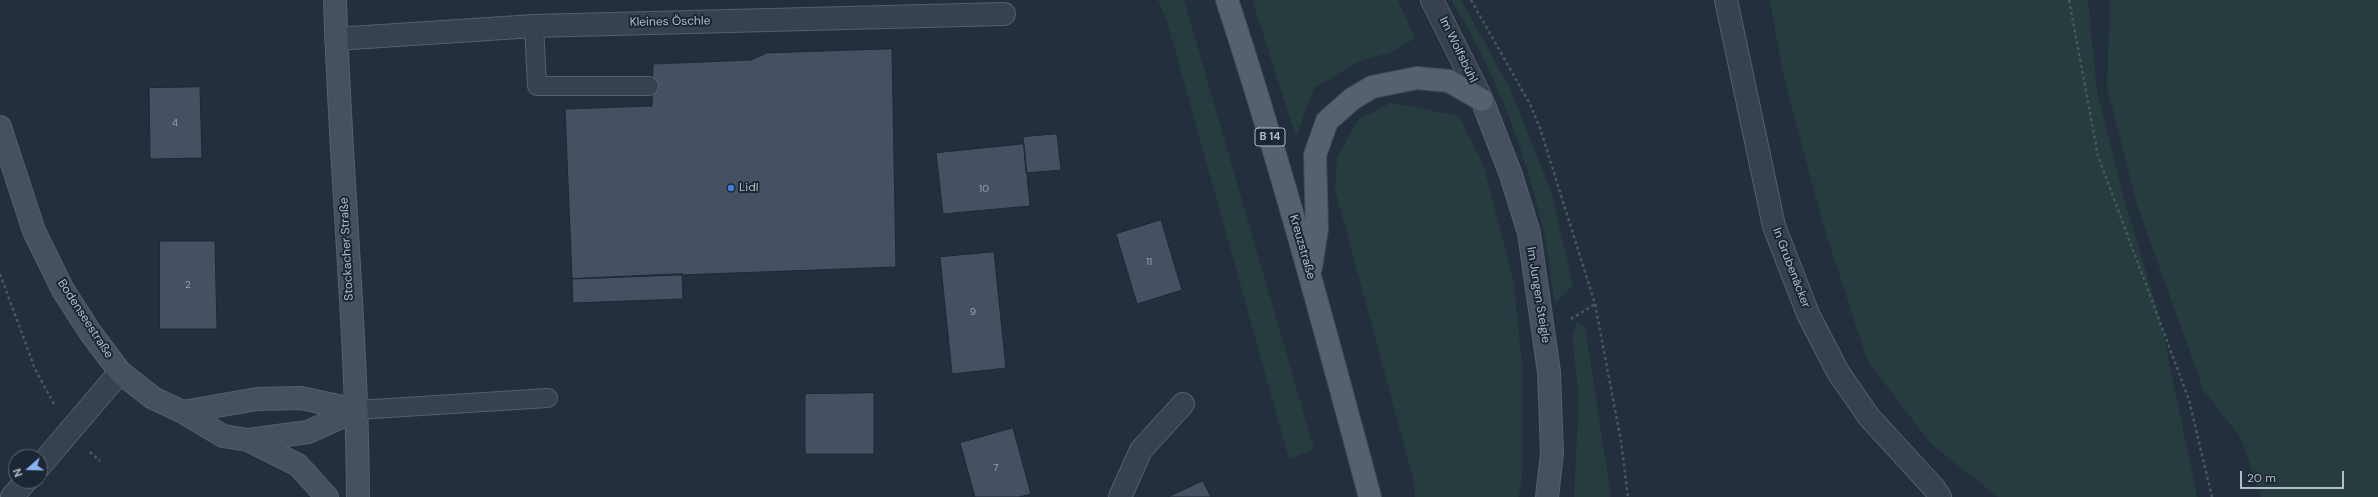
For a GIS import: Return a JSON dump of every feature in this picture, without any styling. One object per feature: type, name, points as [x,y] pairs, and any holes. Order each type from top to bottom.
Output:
[{"type":"main road","name":"Kreuzstraße","points":[[1227,0],[1259,99],[1310,274],[1370,497]]},
{"type":"main road","points":[[1310,274],[1317,229],[1315,155],[1327,120],[1352,99],[1372,87],[1417,78],[1449,81],[1482,100]]},
{"type":"street","name":"Stockacher Straße","points":[[334,0],[357,410],[358,497]]},
{"type":"street","name":"Im Wolfsbühl","points":[[1432,0],[1482,100]]},
{"type":"street","name":"In Grubenäcker","points":[[1726,0],[1774,226],[1808,314],[1838,372],[1869,417],[1936,489],[1940,497]]},
{"type":"street","name":"Kleines Öschle","points":[[336,39],[534,26],[1004,14]]},
{"type":"street","name":"Im Jungen Steigle","points":[[1482,100],[1511,175],[1529,233],[1549,372],[1552,453],[1547,497]]},
{"type":"street","name":"Bodenseestraße","points":[[0,127],[34,231],[63,290],[90,332],[120,372],[153,398],[183,412],[223,436],[248,440]]},
{"type":"street","points":[[48,457],[120,372]]},
{"type":"street","points":[[183,412],[257,399],[301,398],[357,410]]},
{"type":"street","points":[[1120,497],[1141,450],[1183,404]]},
{"type":"street","points":[[248,440],[308,432],[357,410]]},
{"type":"street","points":[[248,440],[298,465],[327,497]]},
{"type":"street","points":[[12,497],[19,489]]},
{"type":"lane","points":[[534,26],[537,86],[649,86]]},
{"type":"lane","points":[[357,410],[548,398]]},
{"type":"path","points":[[1472,0],[1530,104],[1540,128],[1594,304],[1618,427],[1628,497]]},
{"type":"path","points":[[2069,0],[2098,156],[2189,400],[2212,497]]},
{"type":"path","points":[[0,274],[35,369],[70,433]]},
{"type":"green space","points":[[1158,0],[1184,0],[1314,449],[1289,459],[1167,21]]},
{"type":"green space","points":[[1252,0],[1398,0],[1415,38],[1392,52],[1360,61],[1314,88],[1296,137]]},
{"type":"green space","points":[[1451,0],[1461,0],[1511,90],[1552,195],[1573,286],[1555,303],[1543,229],[1525,162],[1505,106],[1493,78],[1466,25]]},
{"type":"green space","points":[[1770,0],[2088,0],[2097,91],[2122,191],[2160,319],[2197,497],[1998,497],[1931,444],[1867,360],[1822,221],[1783,74]]},
{"type":"green space","points":[[2110,0],[2378,0],[2378,497],[2261,497],[2241,438],[2204,391],[2137,205],[2107,87]]},
{"type":"green space","points":[[1391,103],[1459,116],[1483,164],[1514,283],[1523,375],[1522,477],[1518,497],[1415,497],[1413,478],[1335,189],[1337,158],[1358,120]]},
{"type":"green space","points":[[1577,322],[1585,326],[1611,497],[1574,497],[1579,397],[1572,336]]},
{"type":"building","name":"Lidl","points":[[892,49],[896,267],[572,279],[565,109],[652,106],[653,64],[751,60],[767,53]]},
{"type":"building","points":[[200,87],[202,158],[150,159],[149,88]]},
{"type":"building","points":[[1057,134],[1061,170],[1026,173],[1023,137]]},
{"type":"building","points":[[1024,144],[1030,206],[943,214],[936,153]]},
{"type":"building","points":[[1161,220],[1182,290],[1137,304],[1116,234]]},
{"type":"building","points":[[160,241],[215,241],[217,329],[160,329]]},
{"type":"building","points":[[994,252],[1006,368],[952,374],[940,257]]},
{"type":"building","points":[[682,274],[683,299],[573,303],[572,279]]},
{"type":"building","points":[[874,393],[874,454],[805,454],[805,394]]},
{"type":"building","points":[[1013,428],[1031,494],[1019,497],[975,497],[960,443]]},
{"type":"building","points":[[1203,481],[1211,497],[1168,497]]},
{"type":"place","name":"Lidl","points":[[731,188]]}]
